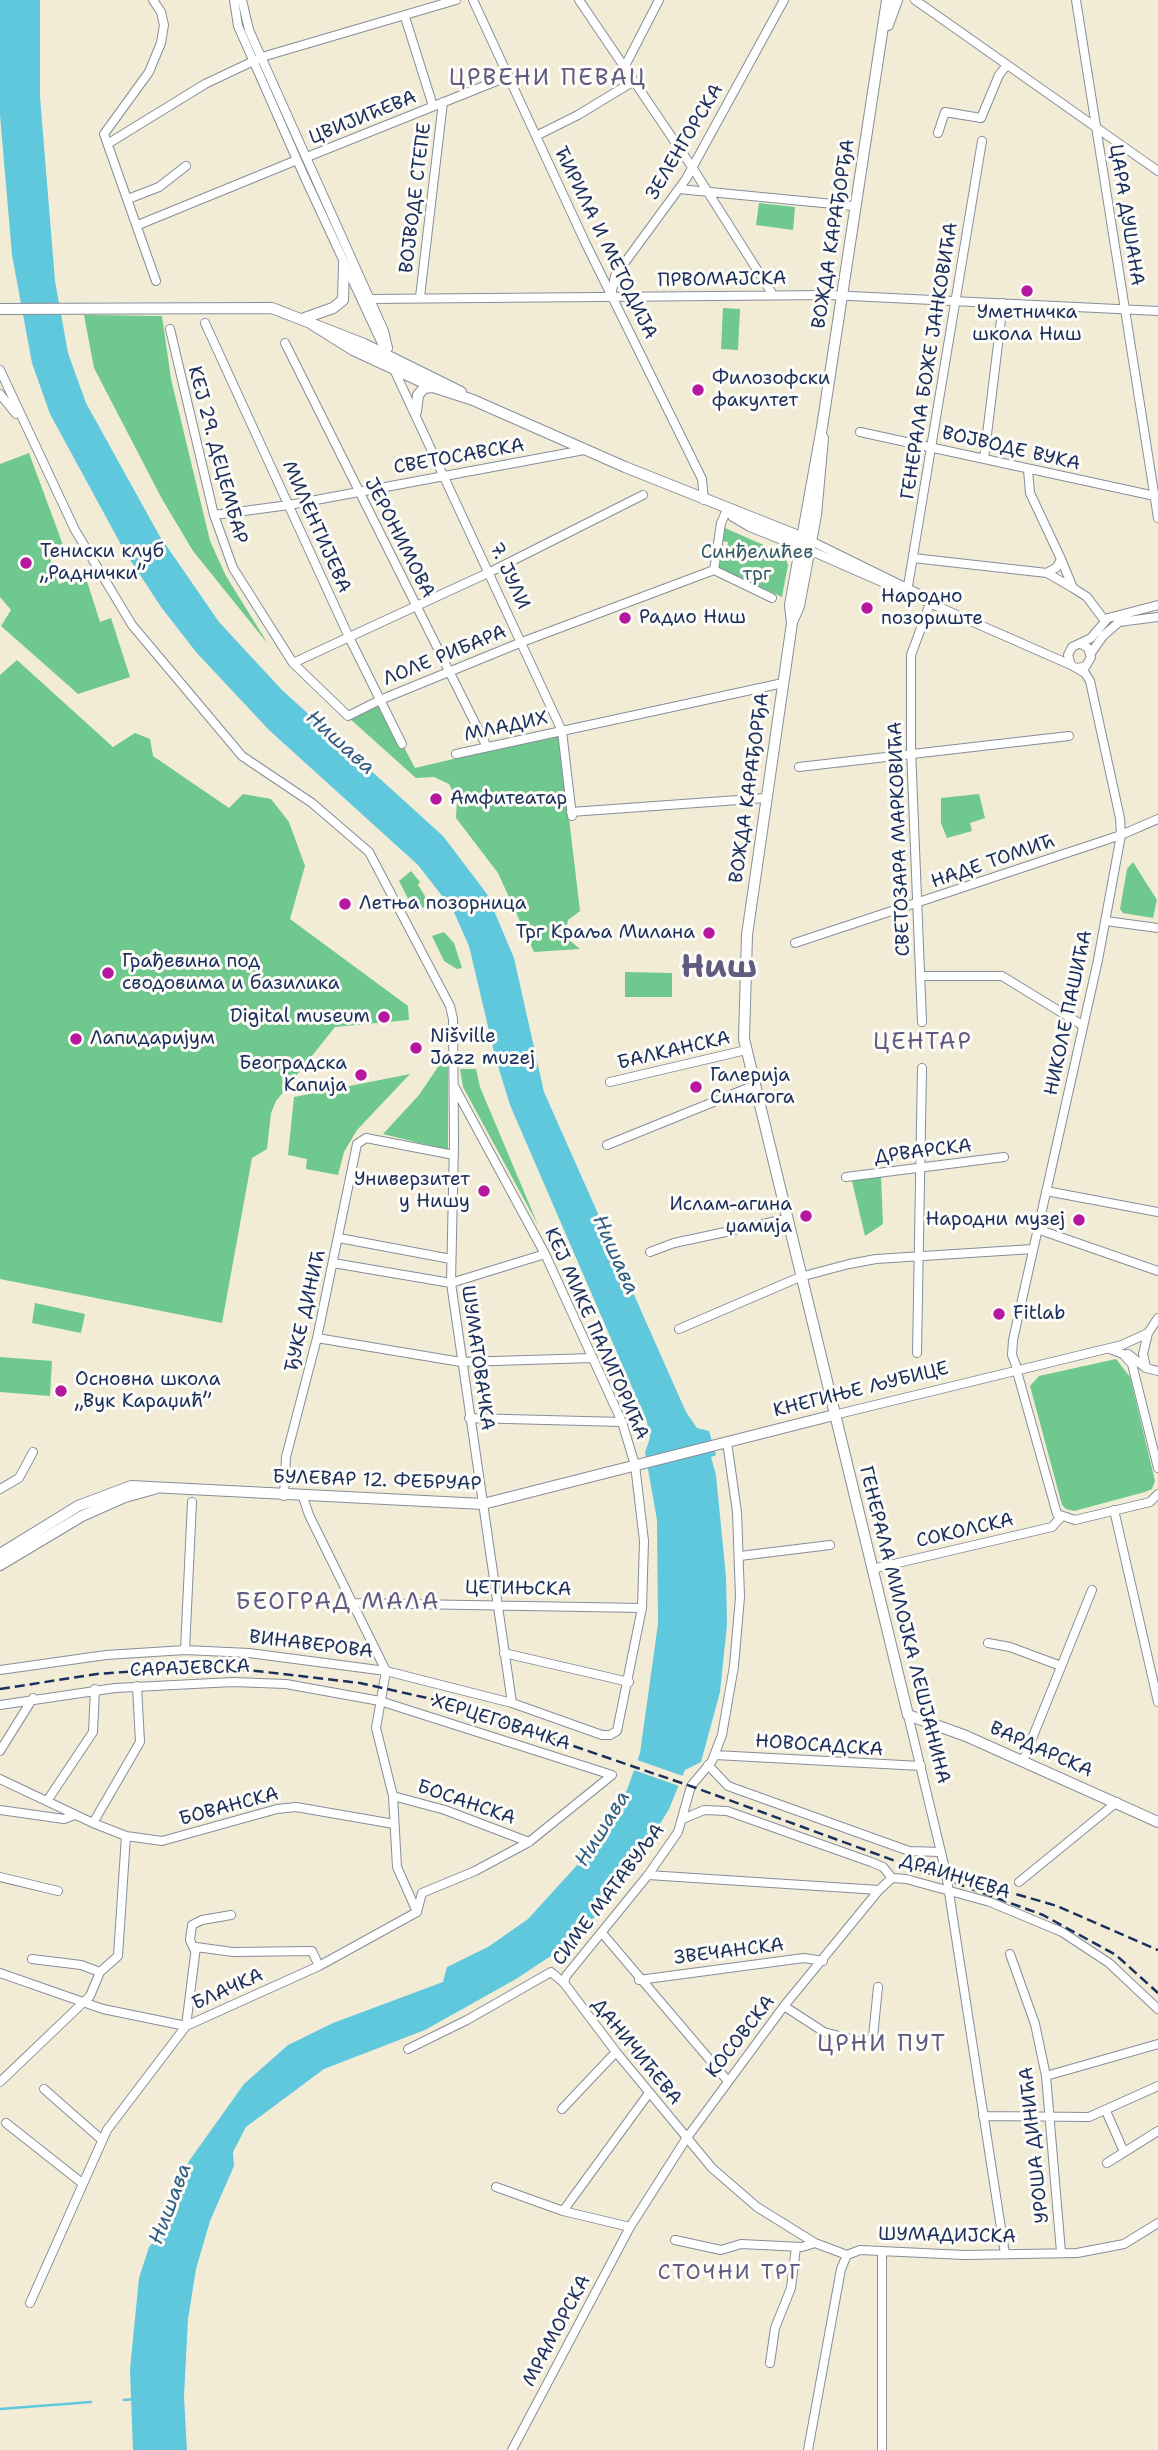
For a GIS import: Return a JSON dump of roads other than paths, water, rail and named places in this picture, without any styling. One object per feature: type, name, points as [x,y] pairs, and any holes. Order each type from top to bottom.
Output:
[{"type":"main road","name":"ВОЖДА КАРАЂОРЂА","points":[[744,1011],[749,916],[792,624],[790,605],[806,544],[823,452],[822,427],[887,0]]},
{"type":"main road","name":"ВОЖДА КАРАЂОРЂА","points":[[881,45],[897,0]]},
{"type":"main road","points":[[306,321],[343,300],[344,264]]},
{"type":"main road","points":[[0,309],[262,307],[284,311],[450,385],[473,400]]},
{"type":"main road","points":[[306,321],[331,338],[433,387],[473,400],[806,544]]},
{"type":"main road","points":[[416,412],[418,394],[424,388],[433,387]]},
{"type":"main road","points":[[709,502],[750,526],[806,544]]},
{"type":"main road","name":"ГЕНЕРАЛА МИЛОЈКА ЛЕШЈАНИНА","points":[[744,1011],[746,1050],[753,1086],[908,1715]]},
{"type":"main road","name":"КНЕГИЊЕ ЉУБИЦЕ","points":[[714,1446],[834,1415]]},
{"type":"main road","name":"БУЛЕВАР 12. ФЕБРУАР","points":[[0,1553],[78,1506],[131,1486],[303,1497],[483,1504],[714,1446]]},
{"type":"main road","name":"БУЛЕВАР 12. ФЕБРУАР","points":[[0,1565],[82,1516],[125,1497],[154,1489]]},
{"type":"main road","name":"ВАРДАРСКА","points":[[908,1715],[931,1721],[1158,1822]]},
{"type":"street","points":[[153,0],[161,12],[164,25],[162,43],[149,72],[107,127],[104,135],[156,281]]},
{"type":"street","points":[[234,0],[236,19],[258,59]]},
{"type":"street","points":[[242,0],[258,59]]},
{"type":"street","points":[[109,143],[205,84],[258,59],[405,18],[437,3],[456,0]]},
{"type":"street","name":"ЋИРИЛА И МЕТОДИЈА","points":[[473,0],[702,479],[709,502]]},
{"type":"street","points":[[579,0],[692,167],[773,295]]},
{"type":"street","points":[[625,66],[659,0]]},
{"type":"street","name":"ЗЕЛЕНГОРСКА","points":[[613,297],[612,283],[615,276],[679,189],[785,0]]},
{"type":"street","points":[[915,0],[1158,171]]},
{"type":"street","name":"ЦАРА ДУШАНА","points":[[1076,0],[1158,518]]},
{"type":"street","name":"ВОЈВОДЕ СТЕПЕ","points":[[405,18],[433,106]]},
{"type":"street","name":"7. ЈУЛИ","points":[[258,59],[307,157],[384,331],[389,357]]},
{"type":"street","name":"7. ЈУЛИ","points":[[258,59],[297,160],[562,732],[571,814],[766,798]]},
{"type":"street","points":[[938,133],[945,112],[981,118],[999,75],[1007,65]]},
{"type":"street","name":"ЦВИЈИЋЕВА","points":[[307,157],[509,76]]},
{"type":"street","points":[[536,136],[635,81]]},
{"type":"street","name":"ВОЈВОДЕ СТЕПЕ","points":[[420,298],[443,102]]},
{"type":"street","name":"ГЕНЕРАЛА БОЖЕ ЈАНКОВИЋА","points":[[908,586],[982,141]]},
{"type":"street","name":"ЦВИЈИЋЕВА","points":[[138,225],[297,160]]},
{"type":"street","points":[[128,199],[159,187],[186,166]]},
{"type":"street","points":[[679,189],[854,206]]},
{"type":"street","name":"ПРВОМАЈСКА","points":[[369,299],[841,295],[1158,311]]},
{"type":"street","points":[[984,459],[1003,303]]},
{"type":"street","name":"МИЛЕНТИЈЕВА","points":[[205,323],[348,635],[402,744]]},
{"type":"street","name":"КЕЈ 29. ДЕЦЕМБАР","points":[[170,329],[214,515],[233,568],[293,663],[348,716]]},
{"type":"street","name":"ЈЕРОНИМОВА","points":[[285,343],[487,747]]},
{"type":"street","points":[[0,370],[21,419]]},
{"type":"street","points":[[0,394],[21,419]]},
{"type":"street","name":"ШУМАТОВАЧКА","points":[[21,419],[86,550],[132,625],[242,756],[312,803],[369,852],[453,1014],[451,1283],[512,1703]]},
{"type":"street","name":"ВОЈВОДЕ ВУКА","points":[[860,432],[1155,496]]},
{"type":"street","name":"СВЕТОСАВСКА","points":[[214,515],[289,505],[584,450]]},
{"type":"street","points":[[1028,470],[1030,493],[1073,588]]},
{"type":"street","points":[[293,663],[414,604],[490,572],[643,495]]},
{"type":"street","points":[[726,512],[721,523],[714,570],[772,598]]},
{"type":"street","points":[[806,544],[908,586],[931,601]]},
{"type":"street","points":[[806,544],[1075,666],[1088,664],[1091,653],[1103,636],[1119,622],[1158,617]]},
{"type":"street","points":[[913,558],[1047,573],[1087,597],[1105,621]]},
{"type":"street","points":[[1047,573],[1057,567],[1061,559]]},
{"type":"street","name":"ЛОЛЕ РИБАРА","points":[[348,716],[380,700],[522,642],[714,570]]},
{"type":"street","name":"СВЕТОЗАРА МАРКОВИЋА","points":[[922,1021],[911,753],[911,655],[931,601]]},
{"type":"street","points":[[1043,651],[1069,651],[1117,614],[1158,607]]},
{"type":"street","points":[[1081,644],[1091,653]]},
{"type":"street","name":"НИКОЛЕ ПАШИЋА","points":[[1061,1517],[1052,1504],[1012,1346],[1106,920],[1121,835],[1119,814],[1090,681],[1068,659],[1069,651]]},
{"type":"street","name":"МЛАДИХ","points":[[456,754],[783,683]]},
{"type":"street","points":[[799,767],[1069,736]]},
{"type":"street","name":"НАДЕ ТОМИЋ","points":[[795,943],[918,905],[1121,835],[1158,819]]},
{"type":"street","points":[[1106,920],[1157,928]]},
{"type":"street","points":[[922,976],[1002,976],[1082,1025]]},
{"type":"street","name":"БАЛКАНСКА","points":[[610,1082],[746,1050]]},
{"type":"street","points":[[917,1353],[922,1068]]},
{"type":"street","name":"КЕЈ МИКЕ ПАЛИГОРИЋА","points":[[452,1084],[545,1254],[641,1464],[644,1541],[642,1608],[619,1727],[610,1735]]},
{"type":"street","points":[[607,1144],[753,1086]]},
{"type":"street","name":"ЂУКЕ ДИНИЋ","points":[[284,1496],[286,1457],[317,1338],[359,1140],[366,1138],[454,1155]]},
{"type":"street","name":"ДРВАРСКА","points":[[846,1177],[1004,1157]]},
{"type":"street","points":[[1045,1191],[1158,1212]]},
{"type":"street","points":[[650,1252],[674,1243],[786,1219]]},
{"type":"street","points":[[1037,1229],[1158,1271]]},
{"type":"street","points":[[339,1238],[451,1259]]},
{"type":"street","points":[[679,1329],[800,1277],[849,1264],[918,1256],[1033,1249]]},
{"type":"street","points":[[333,1264],[451,1283],[545,1254]]},
{"type":"street","points":[[1154,1369],[1143,1350],[1148,1333],[1158,1318]]},
{"type":"street","points":[[1107,1349],[1148,1333]]},
{"type":"street","points":[[317,1338],[461,1362],[593,1358]]},
{"type":"street","points":[[1107,1349],[1118,1351],[1154,1369]]},
{"type":"street","name":"КНЕГИЊЕ ЉУБИЦЕ","points":[[834,1415],[1016,1368],[1107,1349]]},
{"type":"street","points":[[1118,1351],[1130,1361],[1140,1388],[1158,1468]]},
{"type":"street","points":[[1140,1388],[1154,1369]]},
{"type":"street","points":[[469,1418],[622,1422]]},
{"type":"street","points":[[727,1442],[734,1473],[740,1556],[734,1667],[715,1755],[708,1765],[719,1780],[728,1786],[909,1850],[942,1852]]},
{"type":"street","points":[[0,1489],[19,1478],[33,1452]]},
{"type":"street","points":[[1061,1517],[1075,1520],[1150,1502],[1158,1494]]},
{"type":"street","points":[[303,1497],[351,1603],[386,1671],[376,1728],[393,1796],[397,1867],[417,1912]]},
{"type":"street","points":[[185,1650],[192,1502]]},
{"type":"street","points":[[1114,1510],[1158,1702]]},
{"type":"street","name":"СОКОЛСКА","points":[[872,1569],[1052,1527],[1061,1517]]},
{"type":"street","points":[[740,1556],[830,1545]]},
{"type":"street","points":[[1023,1761],[1092,1590]]},
{"type":"street","name":"ЦЕТИЊСКА","points":[[351,1603],[642,1608]]},
{"type":"street","points":[[988,1643],[1010,1647],[1061,1667]]},
{"type":"street","name":"ВИНАВЕРОВА","points":[[0,1670],[106,1655],[185,1650],[249,1653],[386,1671],[512,1703],[610,1735]]},
{"type":"street","points":[[503,1653],[629,1682]]},
{"type":"street","name":"САРАЈЕВСКА","points":[[0,1705],[95,1689],[273,1682],[380,1701]]},
{"type":"street","points":[[93,1824],[140,1742],[137,1686]]},
{"type":"street","points":[[47,1801],[93,1732],[95,1689]]},
{"type":"street","points":[[0,1751],[33,1698]]},
{"type":"street","name":"ХЕРЦЕГОВАЧКА","points":[[380,1701],[612,1775],[529,1842]]},
{"type":"street","name":"ГЕНЕРАЛА МИЛОЈКА ЛЕШЈАНИНА","points":[[908,1715],[942,1852],[1005,2254]]},
{"type":"street","name":"НОВОСАДСКА","points":[[715,1755],[920,1766]]},
{"type":"street","name":"СИМЕ МАТАВУЉА","points":[[564,1983],[566,1976],[648,1875],[678,1832],[691,1786],[708,1765]]},
{"type":"street","name":"БОВАНСКА","points":[[0,1779],[93,1824],[126,1836],[162,1841],[277,1809],[296,1807],[394,1824]]},
{"type":"street","name":"БОСАНСКА","points":[[393,1796],[445,1810],[529,1842]]},
{"type":"street","points":[[1019,1882],[1117,1802]]},
{"type":"street","name":"БОВАНСКА","points":[[0,1810],[64,1819],[75,1815]]},
{"type":"street","name":"ДРАИНЧЕВА","points":[[683,1819],[704,1810],[727,1811],[877,1864],[892,1878],[906,1879],[990,1902],[1062,1932],[1109,1963],[1158,2009]]},
{"type":"street","points":[[0,2081],[90,1996],[100,1972],[119,1953],[126,1836]]},
{"type":"street","points":[[417,1912],[422,1893],[475,1871],[529,1842]]},
{"type":"street","points":[[648,1875],[879,1890]]},
{"type":"street","points":[[0,1877],[58,1891]]},
{"type":"street","name":"КОСОВСКА","points":[[630,2227],[727,2080],[879,1890],[892,1878]]},
{"type":"street","name":"БЛАЧКА","points":[[0,1973],[82,2003],[186,2026],[319,1966],[417,1912]]},
{"type":"street","points":[[30,2303],[102,2140],[144,2078],[186,2026],[194,1949],[190,1940],[192,1925],[202,1920],[230,1915]]},
{"type":"street","points":[[602,1933],[639,1980],[727,2080]]},
{"type":"street","points":[[194,1949],[203,1946],[233,1952],[312,1951],[319,1966]]},
{"type":"street","name":"УРОША ДИНИЋА","points":[[1010,1954],[1035,2024],[1046,2076],[1061,2252]]},
{"type":"street","name":"ЗВЕЧАНСКА","points":[[639,1980],[804,1958],[823,1961]]},
{"type":"street","points":[[32,1959],[81,1965],[100,1972]]},
{"type":"street","points":[[408,2049],[467,2020],[545,1973],[556,1974],[564,1983]]},
{"type":"street","name":"ДАНИЧИЋЕВА","points":[[564,1983],[686,2140]]},
{"type":"street","points":[[785,2006],[824,2032],[865,2042],[873,2037],[878,1987]]},
{"type":"street","points":[[1046,2076],[1158,2044]]},
{"type":"street","points":[[562,2109],[616,2052]]},
{"type":"street","points":[[983,2116],[1051,2116],[1075,2119],[1107,2112],[1158,2086]]},
{"type":"street","points":[[44,2090],[102,2140]]},
{"type":"street","points":[[563,2211],[649,2093]]},
{"type":"street","points":[[1107,2112],[1124,2152]]},
{"type":"street","points":[[5,2123],[82,2183]]},
{"type":"street","points":[[1107,2163],[1158,2130]]},
{"type":"street","points":[[686,2140],[734,2189],[816,2243],[847,2256],[841,2269],[808,2450]]},
{"type":"street","points":[[495,2188],[563,2211],[630,2227]]},
{"type":"street","name":"ШУМАДИЈСКА","points":[[847,2256],[860,2250],[1005,2254],[1116,2247],[1135,2239],[1158,2223]]},
{"type":"street","name":"МРАМОРСКА","points":[[512,2450],[630,2227]]},
{"type":"street","points":[[675,2240],[721,2250],[741,2244],[796,2247],[816,2243]]},
{"type":"street","points":[[771,2363],[775,2329],[791,2288],[796,2247]]},
{"type":"street","points":[[882,2251],[883,2450]]},
{"type":"water","name":"Нишава","points":[[0,0],[40,0],[40,97],[55,281],[68,353],[86,403],[159,535],[219,622],[282,690],[443,836],[487,894],[514,958],[544,1092],[686,1412],[697,1428],[709,1431],[716,1455],[711,1457],[716,1475],[726,1577],[727,1625],[720,1692],[701,1762],[685,1770],[669,1809],[636,1864],[596,1916],[557,1952],[516,1979],[425,2030],[324,2069],[246,2127],[233,2152],[234,2166],[210,2221],[196,2269],[188,2319],[184,2397],[187,2450],[133,2450],[130,2369],[139,2278],[149,2247],[158,2237],[189,2161],[244,2084],[288,2045],[333,2023],[443,1982],[447,1967],[488,1947],[528,1919],[579,1863],[577,1855],[627,1790],[640,1753],[658,1624],[657,1520],[645,1452],[650,1438],[647,1422],[510,1105],[495,1056],[469,946],[453,910],[418,865],[269,730],[196,652],[161,607],[125,552],[50,414],[32,363],[12,255],[0,115]]},
{"type":"waterway","points":[[124,2400],[135,2399]]},
{"type":"waterway","points":[[0,2409],[91,2402]]},
{"type":"railway","points":[[0,1689],[97,1674],[164,1669],[248,1670],[360,1683],[445,1702],[696,1788],[1043,1915],[1116,1955],[1158,1993]]},
{"type":"railway","points":[[1002,1890],[1057,1906],[1158,1950]]},
{"type":"place","name":"Уметничка школа Ниш","points":[[1027,291]]},
{"type":"place","name":"Филозофски факултет","points":[[698,390]]},
{"type":"place","name":"Тениски клуб „Раднички”","points":[[26,563]]},
{"type":"place","name":"Народно позориште","points":[[867,608]]},
{"type":"place","name":"Радио Ниш","points":[[625,618]]},
{"type":"place","name":"Амфитеатар","points":[[436,799]]},
{"type":"place","name":"Летња позорница","points":[[345,904]]},
{"type":"place","name":"Трг Краља Милана","points":[[709,933]]},
{"type":"place","name":"Грађевина под сводовима и базилика","points":[[108,973]]},
{"type":"place","name":"Digital museum","points":[[384,1017]]},
{"type":"place","name":"Лапидаријум","points":[[76,1039]]},
{"type":"place","name":"Nišville Jazz muzej","points":[[416,1048]]},
{"type":"place","name":"Београдска Капија","points":[[361,1075]]},
{"type":"place","name":"Галерија Синагога","points":[[696,1087]]},
{"type":"place","name":"Универзитет у Нишу","points":[[484,1191]]},
{"type":"place","name":"Ислам-агина џамија","points":[[806,1216]]},
{"type":"place","name":"Народни музеј","points":[[1079,1220]]},
{"type":"place","name":"Fitlab","points":[[999,1314]]},
{"type":"place","name":"Основна школа „Вук Караџић”","points":[[61,1391]]},
{"type":"district","name":"ЦРВЕНИ ПЕВАЦ","points":[[548,79]]},
{"type":"district","name":"Ниш","points":[[719,968]]},
{"type":"district","name":"ЦЕНТАР","points":[[923,1043]]},
{"type":"district","name":"БЕОГРАД МАЛА","points":[[338,1603]]},
{"type":"district","name":"ЦРНИ ПУТ","points":[[882,2045]]},
{"type":"district","name":"СТОЧНИ ТРГ","points":[[730,2274]]},
{"type":"park label","name":"Синђелићев трг","points":[[757,564]]}]
